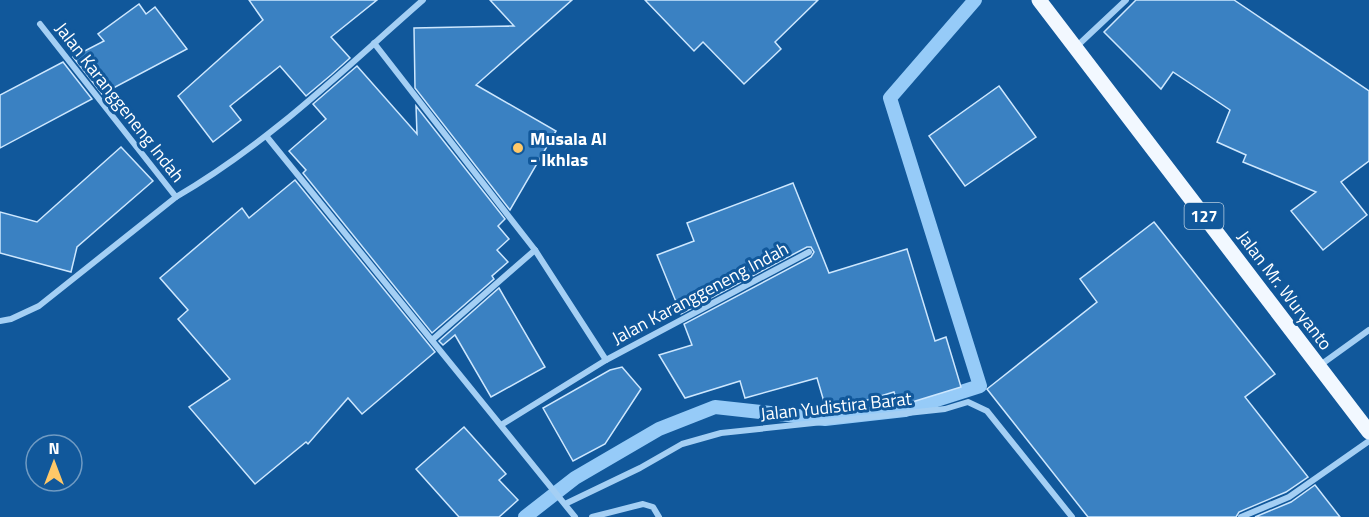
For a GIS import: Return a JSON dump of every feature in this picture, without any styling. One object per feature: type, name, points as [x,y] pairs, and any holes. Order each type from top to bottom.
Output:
[{"type":"main road","name":"Jalan Mr. Wuryanto","points":[[1039,0],[1369,432]]},
{"type":"street","name":"Jalan Karanggeneng Indah","points":[[40,24],[176,197],[207,179],[267,137],[423,0]]},
{"type":"street","points":[[1075,47],[1125,0]]},
{"type":"street","name":"Jalan Karanggeneng Indah","points":[[374,43],[535,250],[606,360]]},
{"type":"street","points":[[267,137],[575,517]]},
{"type":"street","points":[[0,321],[11,319],[39,306],[176,197]]},
{"type":"street","points":[[432,340],[535,250]]},
{"type":"street","name":"Jalan Karanggeneng Indah","points":[[501,425],[606,360],[809,252]]},
{"type":"street","points":[[1319,367],[1369,330]]},
{"type":"street","name":"Jalan Yudistira Barat","points":[[563,501],[640,468],[682,444],[721,433],[945,410],[968,402],[987,411],[1072,517]]},
{"type":"street","points":[[1241,517],[1289,497],[1369,441]]},
{"type":"street","points":[[592,517],[643,504],[653,507],[659,517]]},
{"type":"building","points":[[249,0],[377,0],[331,37],[350,58],[331,75],[306,96],[280,66],[230,106],[241,120],[213,142],[178,96],[263,20]]},
{"type":"building","points":[[490,0],[572,0],[476,85],[556,131],[510,210],[415,88],[414,28],[514,26]]},
{"type":"building","points":[[645,0],[818,0],[775,42],[781,49],[744,84],[703,42],[694,51]]},
{"type":"building","points":[[1136,0],[1234,0],[1369,91],[1369,161],[1341,182],[1367,215],[1323,250],[1291,211],[1316,192],[1243,162],[1246,155],[1217,142],[1230,110],[1173,72],[1161,89],[1104,32]]},
{"type":"building","points":[[139,4],[146,14],[155,7],[187,49],[102,94],[73,57],[104,41],[98,34]]},
{"type":"building","points":[[63,62],[92,99],[0,148],[0,95]]},
{"type":"building","points":[[357,66],[417,134],[416,106],[505,219],[498,226],[509,239],[497,250],[508,262],[492,276],[494,279],[432,333],[303,173],[306,170],[289,151],[326,119],[313,104]]},
{"type":"building","points":[[999,86],[1036,137],[965,186],[929,136]]},
{"type":"building","points":[[121,147],[153,181],[77,247],[71,272],[0,253],[0,212],[37,222]]},
{"type":"building","points":[[295,180],[435,352],[362,414],[348,398],[308,444],[306,442],[255,484],[189,407],[230,379],[178,319],[188,310],[160,278],[242,208],[249,218]]},
{"type":"building","points":[[793,183],[829,273],[907,249],[935,341],[946,337],[961,387],[899,406],[894,392],[827,412],[817,378],[745,398],[740,381],[685,398],[659,355],[692,345],[684,324],[811,257],[814,252],[811,247],[807,247],[681,314],[657,255],[694,241],[687,223]]},
{"type":"building","points":[[1154,222],[1275,374],[1245,397],[1308,477],[1286,492],[1239,512],[1236,517],[1088,517],[987,389],[1097,302],[1080,279]]},
{"type":"building","points":[[499,288],[545,367],[491,397],[455,335],[443,345],[439,341]]},
{"type":"building","points":[[622,367],[641,389],[605,444],[573,461],[543,408],[610,370]]},
{"type":"building","points":[[464,427],[506,474],[499,480],[518,500],[499,517],[459,517],[416,469]]},
{"type":"building","points":[[1315,485],[1340,517],[1255,517],[1291,502]]},
{"type":"waterway","points":[[525,517],[575,478],[659,429],[715,407],[825,419],[905,410],[980,386],[890,98],[975,0]]},
{"type":"place","name":"Musala Al - Ikhlas","points":[[518,148]]}]
